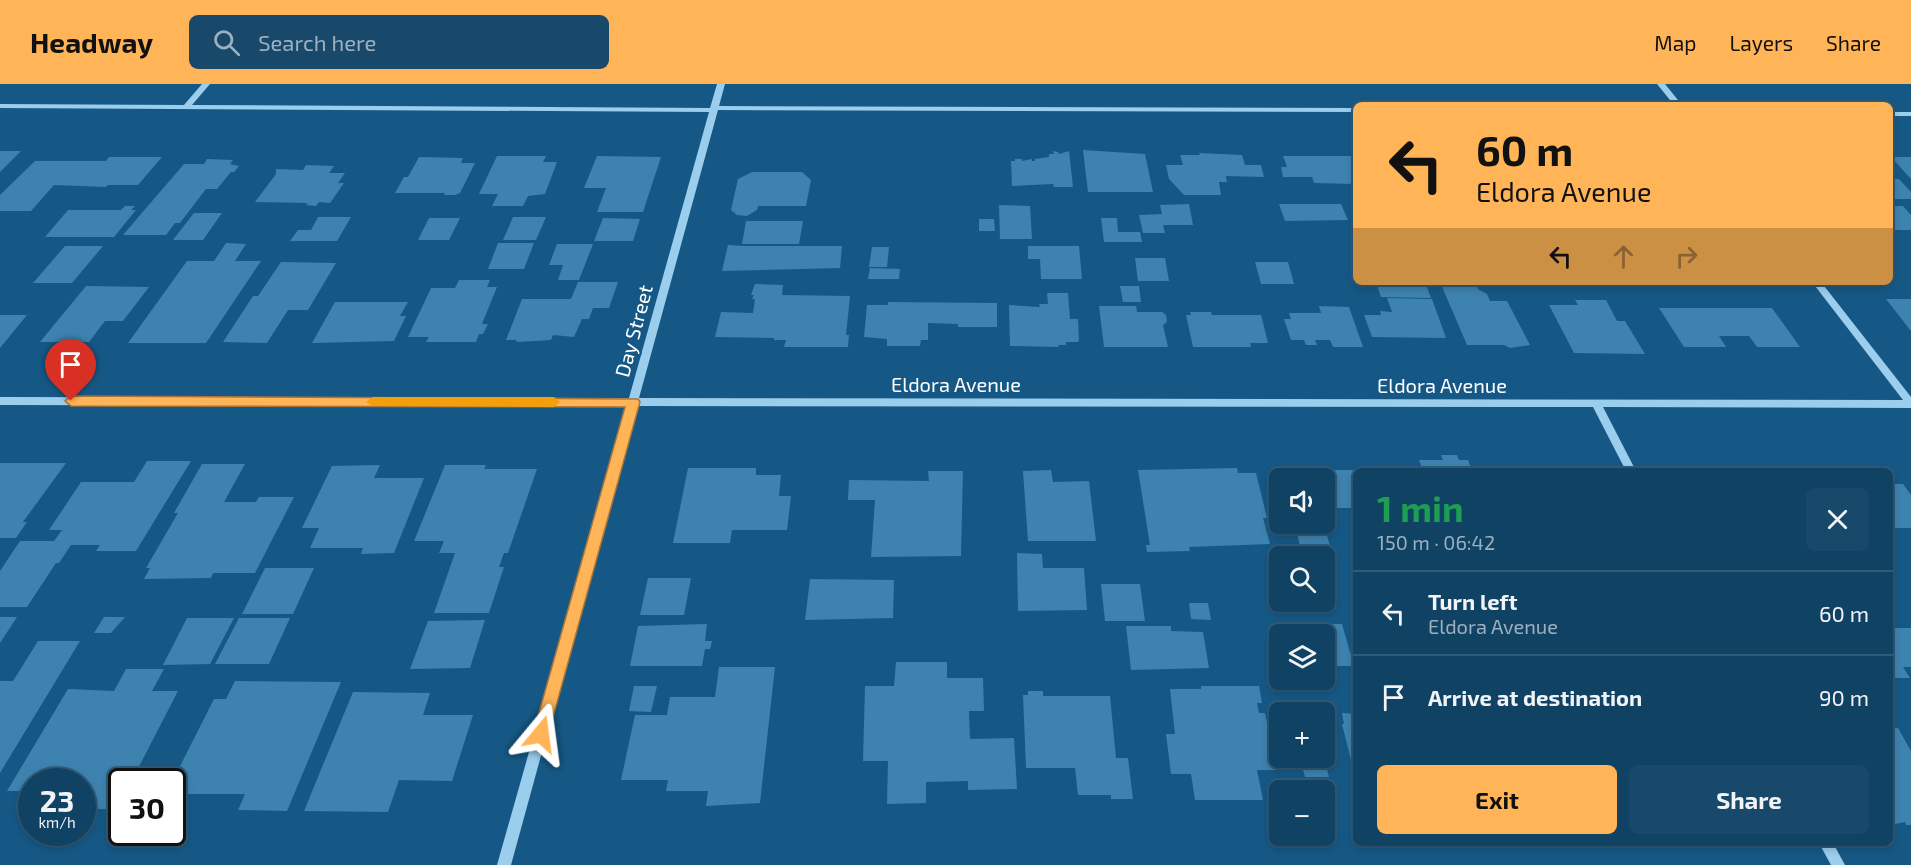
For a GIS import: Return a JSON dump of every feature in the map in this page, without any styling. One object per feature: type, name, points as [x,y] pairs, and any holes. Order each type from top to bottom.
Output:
[{"type":"street","points":[[186,107],[206,84]]},
{"type":"street","name":"Day Street","points":[[504,865],[721,84]]},
{"type":"street","points":[[1661,84],[1676,102]]},
{"type":"street","points":[[0,106],[1353,110]]},
{"type":"street","points":[[1893,114],[1911,114]]},
{"type":"street","points":[[1818,285],[1911,404]]},
{"type":"street","name":"Eldora Avenue","points":[[0,401],[1911,404]]},
{"type":"street","points":[[1596,404],[1629,468]]},
{"type":"street","points":[[1828,846],[1838,865]]},
{"type":"building","points":[[1083,150],[1145,154],[1153,192],[1088,192]]},
{"type":"building","points":[[0,151],[21,151],[0,172]]},
{"type":"building","points":[[1053,151],[1059,154],[1069,151],[1073,187],[1054,187],[1053,184],[1012,186],[1011,161],[1032,159],[1035,161],[1035,159],[1049,157],[1049,154],[1054,154]]},
{"type":"building","points":[[1199,153],[1242,155],[1245,165],[1261,165],[1264,177],[1226,176],[1227,182],[1219,182],[1221,195],[1184,195],[1169,179],[1166,165],[1183,165],[1180,155],[1200,155]]},
{"type":"building","points":[[497,156],[546,156],[543,162],[557,162],[545,194],[528,196],[523,206],[492,206],[498,194],[479,194]]},
{"type":"building","points":[[597,156],[661,157],[643,212],[597,212],[606,188],[584,188]]},
{"type":"building","points":[[1283,156],[1353,156],[1353,184],[1314,183],[1312,177],[1283,177],[1281,167],[1287,167]]},
{"type":"building","points":[[109,157],[162,157],[138,185],[108,185],[106,187],[54,185],[31,211],[0,211],[0,195],[35,161],[106,161]]},
{"type":"building","points":[[419,157],[463,158],[461,163],[475,163],[460,193],[455,195],[395,193],[404,177],[408,177]]},
{"type":"building","points":[[1893,157],[1911,157],[1911,179],[1893,159]]},
{"type":"building","points":[[207,159],[233,160],[230,164],[239,166],[217,189],[206,189],[180,223],[175,223],[166,235],[123,235],[184,164],[204,164]]},
{"type":"building","points":[[306,165],[334,166],[329,173],[345,173],[338,183],[344,183],[330,203],[319,202],[316,206],[306,205],[308,203],[255,202],[276,174],[276,169],[303,170]]},
{"type":"building","points":[[752,172],[802,172],[811,180],[806,206],[758,206],[757,210],[747,216],[737,215],[731,210],[738,179]]},
{"type":"building","points":[[1893,179],[1899,179],[1911,192],[1911,199],[1893,199]]},
{"type":"building","points":[[1189,204],[1193,225],[1163,225],[1165,233],[1143,233],[1139,215],[1162,214],[1160,205]]},
{"type":"building","points":[[1279,204],[1341,204],[1348,220],[1285,221]]},
{"type":"building","points":[[999,205],[1030,206],[1032,239],[1000,239]]},
{"type":"building","points":[[125,206],[135,206],[131,210],[136,210],[114,237],[45,237],[68,210],[121,210]]},
{"type":"building","points":[[1893,206],[1903,206],[1911,215],[1911,230],[1893,230]]},
{"type":"building","points":[[194,213],[222,213],[203,240],[173,240]]},
{"type":"building","points":[[318,217],[351,217],[337,241],[290,241],[298,230],[311,230]]},
{"type":"building","points":[[513,217],[546,217],[536,240],[503,240]]},
{"type":"building","points":[[429,218],[460,218],[449,240],[418,240]]},
{"type":"building","points":[[603,218],[640,219],[633,241],[594,241]]},
{"type":"building","points":[[1101,218],[1117,218],[1118,232],[1140,232],[1142,242],[1104,242]]},
{"type":"building","points":[[979,219],[994,219],[995,231],[979,231]]},
{"type":"building","points":[[746,221],[803,221],[799,244],[742,244]]},
{"type":"building","points":[[226,243],[246,244],[235,261],[261,261],[206,343],[128,343],[187,261],[214,261]]},
{"type":"building","points":[[498,243],[534,243],[524,269],[488,269]]},
{"type":"building","points":[[557,244],[593,244],[579,280],[558,280],[563,265],[549,265]]},
{"type":"building","points":[[728,245],[842,246],[840,268],[722,271]]},
{"type":"building","points":[[65,246],[103,246],[72,283],[33,283]]},
{"type":"building","points":[[1028,246],[1079,246],[1082,279],[1041,279],[1040,259],[1028,259]]},
{"type":"building","points":[[872,247],[889,247],[887,267],[869,267]]},
{"type":"building","points":[[1135,258],[1165,258],[1169,281],[1138,281]]},
{"type":"building","points":[[281,262],[336,263],[308,310],[288,310],[267,343],[223,342],[253,296],[258,296]]},
{"type":"building","points":[[1255,262],[1288,262],[1294,284],[1261,284]]},
{"type":"building","points":[[870,268],[900,269],[899,279],[868,279]]},
{"type":"building","points":[[459,280],[490,280],[487,287],[497,287],[482,324],[488,324],[483,334],[479,334],[476,342],[426,342],[429,337],[408,337],[431,288],[455,288]]},
{"type":"building","points":[[578,282],[618,282],[609,308],[593,308],[589,319],[582,319],[574,337],[553,335],[551,340],[517,342],[506,340],[522,299],[571,299]]},
{"type":"building","points":[[755,284],[783,285],[782,295],[850,296],[846,335],[849,335],[848,347],[784,347],[786,340],[774,340],[774,338],[715,337],[721,312],[753,313],[755,299],[752,299],[754,295],[751,295]]},
{"type":"building","points":[[1377,285],[1426,285],[1431,298],[1381,297]]},
{"type":"building","points":[[1441,285],[1476,285],[1487,294],[1490,301],[1507,301],[1530,345],[1510,348],[1504,345],[1467,345]]},
{"type":"building","points":[[1484,285],[1517,285],[1518,287],[1485,287]]},
{"type":"building","points":[[86,286],[149,287],[123,321],[105,321],[89,342],[40,342]]},
{"type":"building","points":[[1120,286],[1139,286],[1141,302],[1123,302]]},
{"type":"building","points":[[1047,293],[1068,293],[1070,319],[1078,319],[1078,342],[1066,342],[1066,345],[1058,345],[1059,347],[1010,346],[1009,305],[1040,307],[1039,304],[1048,304]]},
{"type":"building","points":[[1387,298],[1432,299],[1446,338],[1372,337],[1364,315],[1381,315],[1380,311],[1392,312]]},
{"type":"building","points":[[1886,299],[1911,299],[1911,331]]},
{"type":"building","points":[[1575,300],[1606,300],[1617,321],[1625,321],[1645,354],[1574,353],[1549,305],[1578,305]]},
{"type":"building","points":[[335,302],[408,302],[400,316],[406,316],[394,341],[312,343]]},
{"type":"building","points":[[888,302],[997,303],[997,327],[958,327],[958,324],[928,323],[928,340],[921,340],[920,346],[887,346],[887,339],[864,337],[867,305],[888,305]]},
{"type":"building","points":[[1099,306],[1136,306],[1137,312],[1162,312],[1166,315],[1167,322],[1163,325],[1168,347],[1104,347]]},
{"type":"building","points":[[1319,306],[1349,307],[1363,347],[1333,347],[1330,340],[1315,340],[1317,345],[1306,345],[1304,340],[1291,340],[1284,319],[1291,319],[1289,313],[1321,313]]},
{"type":"building","points":[[1659,308],[1772,308],[1800,347],[1757,347],[1749,336],[1719,336],[1726,347],[1684,347]]},
{"type":"building","points":[[1190,312],[1211,312],[1212,315],[1261,315],[1268,343],[1250,343],[1251,347],[1193,347],[1186,315],[1191,315]]},
{"type":"building","points":[[0,315],[27,315],[0,348]]},
{"type":"building","points":[[1441,455],[1457,455],[1459,460],[1468,460],[1471,468],[1422,468],[1419,460],[1443,460]]},
{"type":"building","points":[[147,461],[191,461],[136,551],[96,551],[100,545],[71,545],[59,563],[56,563],[27,607],[0,607],[0,571],[20,541],[54,541],[62,530],[49,530],[81,482],[134,482]]},
{"type":"building","points":[[0,463],[66,463],[23,522],[27,522],[16,538],[0,538]]},
{"type":"building","points":[[202,464],[245,464],[224,502],[256,502],[259,497],[294,497],[255,573],[213,573],[211,578],[144,579],[150,568],[146,568],[178,513],[174,513]]},
{"type":"building","points":[[380,465],[374,478],[424,478],[394,553],[361,554],[363,548],[310,548],[319,528],[302,528],[332,466]]},
{"type":"building","points":[[445,465],[486,465],[484,469],[537,469],[508,553],[504,553],[499,567],[504,567],[489,613],[434,613],[455,553],[439,553],[444,541],[414,541]]},
{"type":"building","points":[[688,468],[756,468],[756,475],[781,475],[779,496],[791,496],[787,530],[732,530],[730,543],[673,543]]},
{"type":"building","points":[[1237,468],[1238,473],[1256,473],[1267,518],[1263,518],[1270,544],[1189,547],[1190,551],[1147,552],[1146,545],[1150,545],[1138,470]]},
{"type":"building","points":[[1051,470],[1053,482],[1089,481],[1096,541],[1028,541],[1023,471]]},
{"type":"building","points":[[1335,470],[1353,470],[1353,508],[1335,508]]},
{"type":"building","points":[[928,471],[963,471],[961,556],[871,557],[875,500],[848,500],[849,480],[929,481]]},
{"type":"building","points":[[1893,484],[1903,484],[1911,495],[1911,528],[1893,528]]},
{"type":"building","points":[[1297,534],[1327,534],[1330,546],[1300,546]]},
{"type":"building","points":[[1017,553],[1042,554],[1043,568],[1084,568],[1087,610],[1018,611]]},
{"type":"building","points":[[265,568],[314,568],[293,614],[242,614]]},
{"type":"building","points":[[648,578],[691,578],[684,615],[640,615]]},
{"type":"building","points":[[810,579],[894,580],[893,618],[805,620]]},
{"type":"building","points":[[1101,584],[1140,584],[1145,621],[1105,621]]},
{"type":"building","points":[[1189,603],[1208,603],[1211,620],[1191,619]]},
{"type":"building","points":[[0,617],[17,617],[0,643]]},
{"type":"building","points":[[104,617],[125,617],[111,633],[94,633]]},
{"type":"building","points":[[187,618],[234,618],[210,664],[163,665]]},
{"type":"building","points":[[239,618],[290,618],[269,664],[215,664]]},
{"type":"building","points":[[485,620],[470,668],[410,669],[428,621]]},
{"type":"building","points":[[707,624],[705,641],[712,641],[710,649],[705,649],[702,666],[630,666],[638,626]]},
{"type":"building","points":[[1335,624],[1342,624],[1353,666],[1335,666]]},
{"type":"building","points":[[1126,626],[1171,626],[1171,631],[1203,632],[1209,668],[1131,670]]},
{"type":"building","points":[[1893,628],[1911,628],[1911,667],[1903,667],[1910,678],[1893,678]]},
{"type":"building","points":[[38,641],[80,641],[0,773],[0,681],[13,681]]},
{"type":"building","points":[[896,662],[947,662],[947,678],[983,678],[984,711],[969,711],[970,739],[1014,738],[1017,789],[968,790],[968,781],[926,782],[926,803],[887,804],[888,761],[863,761],[865,686],[894,686]]},
{"type":"building","points":[[719,667],[775,667],[760,803],[706,806],[708,791],[666,791],[668,780],[621,780],[635,715],[667,715],[670,697],[715,697]]},
{"type":"building","points":[[126,669],[164,669],[152,691],[178,691],[138,768],[108,768],[108,809],[96,809],[96,768],[21,768],[68,689],[114,691]]},
{"type":"building","points":[[235,681],[341,682],[287,811],[238,810],[245,794],[186,794],[186,768],[179,768],[214,699],[226,699]]},
{"type":"building","points":[[634,686],[657,686],[651,712],[629,711]]},
{"type":"building","points":[[1201,686],[1259,686],[1262,703],[1257,703],[1259,713],[1265,713],[1269,728],[1269,768],[1327,768],[1329,777],[1305,777],[1303,770],[1257,770],[1263,800],[1195,800],[1191,774],[1171,774],[1166,734],[1175,734],[1170,689],[1201,689]]},
{"type":"building","points":[[1028,691],[1043,691],[1043,696],[1110,696],[1116,758],[1128,758],[1133,799],[1111,799],[1111,795],[1078,795],[1075,768],[1026,768],[1023,695],[1028,695]]},
{"type":"building","points":[[353,692],[430,693],[423,715],[473,715],[452,781],[399,780],[388,812],[304,811]]},
{"type":"building","points":[[1342,713],[1353,714],[1353,768],[1342,724],[1344,724]]},
{"type":"building","points":[[1893,728],[1898,728],[1911,751],[1911,825],[1906,825],[1905,822],[1893,824]]},
{"type":"building","points":[[18,773],[18,791],[7,791]]},
{"type":"slow traffic","points":[[373,402],[554,402]]},
{"type":"route","points":[[71,401],[633,402],[541,734]]}]
